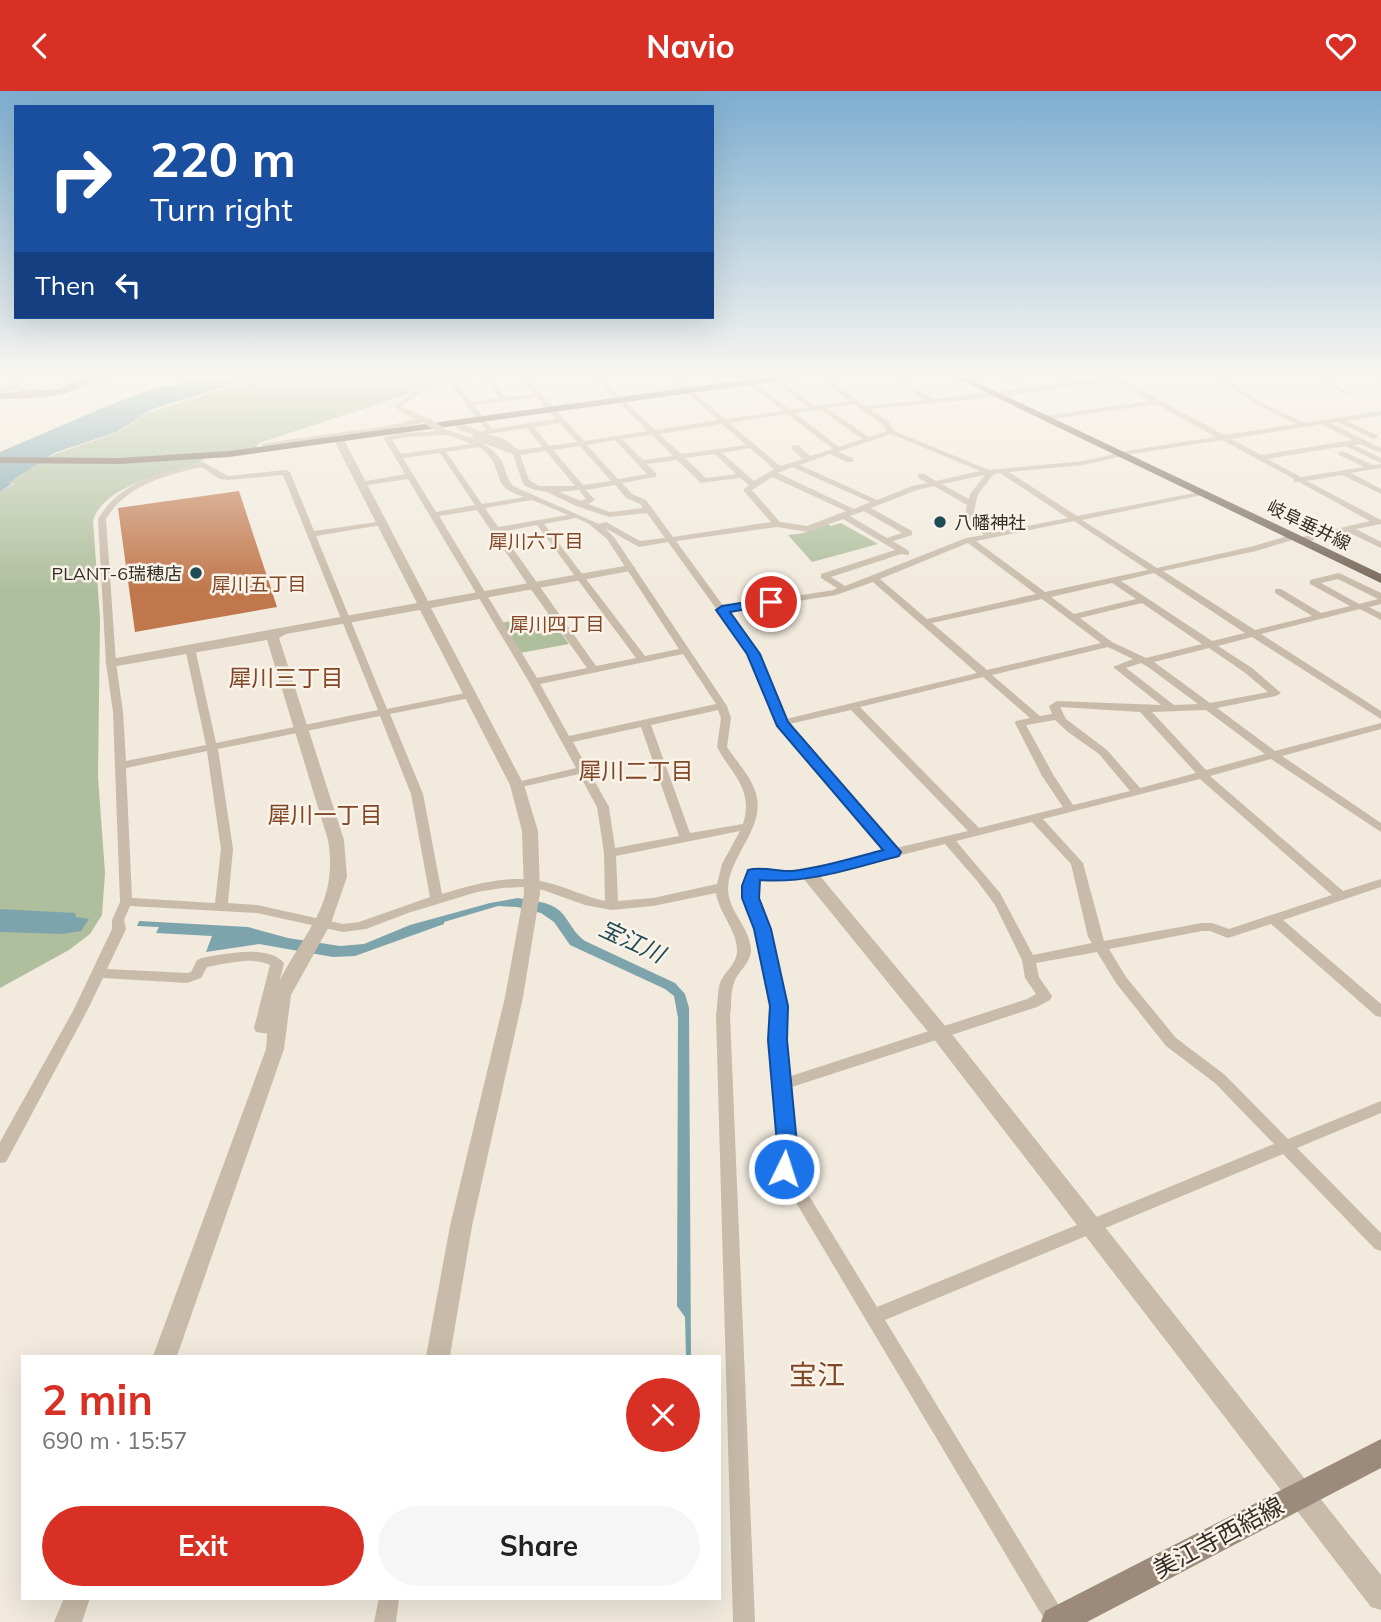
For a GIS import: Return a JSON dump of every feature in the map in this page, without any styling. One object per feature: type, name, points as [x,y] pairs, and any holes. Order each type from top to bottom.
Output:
[{"type":"main road","points":[[0,460],[119,461],[220,455],[256,447]]},
{"type":"main road","name":"岐阜垂井線","points":[[1107,447],[1381,579]]},
{"type":"main road","name":"美江寺西結線","points":[[1057,1622],[1381,1453]]},
{"type":"street","points":[[342,447],[517,785],[530,831],[532,889],[514,997],[461,1226],[438,1355]]},
{"type":"street","points":[[393,447],[534,683],[603,807],[610,852],[612,906]]},
{"type":"street","points":[[398,457],[465,447]]},
{"type":"street","points":[[483,447],[495,457],[505,483],[532,498],[576,516],[608,525],[635,544],[776,524],[808,529],[935,483],[993,471],[1083,463],[1162,447]]},
{"type":"street","points":[[504,447],[516,453],[559,447]]},
{"type":"street","points":[[510,447],[516,453],[523,479],[528,484],[609,515],[649,510]]},
{"type":"street","points":[[585,447],[629,496],[643,502],[754,654],[782,723],[893,852]]},
{"type":"street","points":[[549,491],[653,475],[626,447]]},
{"type":"street","points":[[670,447],[704,481],[742,475]]},
{"type":"street","points":[[640,463],[741,447]]},
{"type":"street","points":[[752,447],[776,472],[854,512]]},
{"type":"street","points":[[795,447],[809,460]]},
{"type":"street","points":[[832,447],[850,460]]},
{"type":"street","points":[[776,524],[747,490],[776,472],[843,447]]},
{"type":"street","points":[[931,447],[993,471],[1076,519],[1381,716]]},
{"type":"street","points":[[1238,447],[1379,522]]},
{"type":"street","points":[[1258,458],[1326,447]]},
{"type":"street","points":[[1354,447],[1381,463]]},
{"type":"street","points":[[548,449],[591,500],[579,504]]},
{"type":"street","points":[[442,451],[533,586],[594,670]]},
{"type":"street","points":[[716,451],[754,485]]},
{"type":"street","points":[[1342,453],[1381,471]]},
{"type":"street","points":[[1297,480],[1381,463]]},
{"type":"street","points":[[0,1157],[98,973],[119,929],[118,920],[126,902],[118,712],[111,663],[102,519],[107,507],[122,495],[151,481],[203,464],[228,478],[284,471],[417,794],[437,900]]},
{"type":"street","points":[[794,465],[878,503]]},
{"type":"street","points":[[990,536],[969,516],[971,504],[981,483],[993,471]]},
{"type":"street","points":[[1342,472],[1381,492]]},
{"type":"street","points":[[360,484],[410,476]]},
{"type":"street","points":[[921,476],[971,504]]},
{"type":"street","points":[[722,610],[844,589],[969,540],[1202,493]]},
{"type":"street","points":[[433,515],[532,498]]},
{"type":"street","points":[[865,508],[909,533],[886,541]]},
{"type":"street","points":[[496,530],[576,516]]},
{"type":"street","points":[[844,516],[918,560]]},
{"type":"street","points":[[592,522],[610,537],[722,706],[726,718],[722,747],[750,788],[754,801],[746,828],[723,875],[722,891],[725,905],[743,939],[745,954],[727,981],[723,1015],[744,1622]]},
{"type":"street","points":[[926,622],[1379,522]]},
{"type":"street","points":[[311,534],[381,523]]},
{"type":"street","points":[[540,523],[643,660]]},
{"type":"street","points":[[1349,529],[1381,545]]},
{"type":"street","points":[[969,540],[1109,644],[1144,660],[1274,756],[1381,828]]},
{"type":"street","points":[[844,589],[824,576],[902,551]]},
{"type":"street","points":[[111,663],[630,568]]},
{"type":"street","points":[[1381,599],[1339,576],[1313,583],[1381,617]]},
{"type":"street","points":[[874,578],[1037,719]]},
{"type":"street","points":[[1114,580],[1210,644],[1276,693],[1208,707],[1143,709],[1054,706],[1068,729],[1096,746],[1138,792]]},
{"type":"street","points":[[1278,591],[1319,616]]},
{"type":"street","points":[[1170,707],[1118,667],[1381,599]]},
{"type":"street","points":[[1073,617],[1144,600]]},
{"type":"street","points":[[165,1355],[275,1049],[281,999],[301,957],[320,927],[339,880],[340,864],[336,839],[271,639],[273,635]]},
{"type":"street","points":[[782,723],[1109,644]]},
{"type":"street","points":[[190,647],[212,748],[227,849],[221,907]]},
{"type":"street","points":[[534,683],[685,651]]},
{"type":"street","points":[[119,766],[470,695]]},
{"type":"street","points":[[567,740],[722,706]]},
{"type":"street","points":[[853,706],[976,832]]},
{"type":"street","points":[[1143,709],[1162,724],[1204,775],[1341,896]]},
{"type":"street","points":[[1058,716],[1020,723],[1020,726],[1069,808]]},
{"type":"street","points":[[645,723],[685,837]]},
{"type":"street","points":[[1057,1622],[784,1169],[782,1158],[787,1144],[777,1040],[779,1006],[762,929],[750,898],[754,874],[788,877],[809,874],[1204,775],[1381,726]]},
{"type":"street","points":[[517,785],[583,770]]},
{"type":"street","points":[[1034,817],[1077,863],[1095,937],[1121,980],[1171,1042],[1220,1079],[1381,1244]]},
{"type":"street","points":[[610,852],[746,828]]},
{"type":"street","points":[[781,1085],[1032,1003],[1045,996],[1032,978],[1029,960],[1010,930],[1001,906],[948,840]]},
{"type":"street","points":[[809,874],[940,1033],[1381,1597]]},
{"type":"street","points":[[1029,960],[1202,927],[1212,927],[1228,934],[1381,883]]},
{"type":"street","points":[[126,902],[257,909],[320,927],[343,927],[361,926],[403,909],[476,888],[532,889],[612,906],[653,902],[716,888],[722,891]]},
{"type":"street","points":[[1273,919],[1381,1012]]},
{"type":"street","points":[[98,973],[187,978],[193,977],[202,963],[208,961],[247,954],[268,957],[277,963],[277,969],[268,994],[261,1028],[277,1030]]},
{"type":"street","points":[[874,1316],[1381,1107]]},
{"type":"street","points":[[68,1622],[76,1600]]},
{"type":"street","points":[[385,1622],[389,1600]]},
{"type":"green space","points":[[74,447],[256,447],[209,454],[199,463],[138,482],[109,498],[93,521],[100,618],[98,777],[105,873],[102,915],[90,934],[69,950],[0,988],[0,492],[14,484],[9,483],[25,473],[23,472],[55,454]]},
{"type":"green space","points":[[826,523],[831,526],[841,523],[878,544],[812,562],[788,535],[804,533]]},
{"type":"green space","points":[[548,614],[569,644],[520,653],[501,623]]},
{"type":"water","points":[[11,447],[71,447],[54,453],[0,492],[0,452]]},
{"type":"water","name":"宝江川","points":[[518,898],[551,905],[585,941],[675,983],[685,994],[689,1008],[691,1355],[686,1355],[685,1317],[677,1306],[678,1018],[674,996],[665,989],[570,945],[554,922],[541,913],[517,907],[498,906],[444,922],[355,956],[333,957],[259,944],[206,952],[212,936],[156,933],[159,927],[137,926],[139,921],[248,927],[288,938],[340,946],[364,944],[410,925]]},
{"type":"water","points":[[0,909],[75,913],[76,917],[89,919],[81,931],[62,934],[0,932]]},
{"type":"building","name":"PLANT-6瑞穂店","points":[[239,491],[277,607],[135,632],[118,508]]},
{"type":"place","name":"八幡神社","points":[[940,522]]},
{"type":"place","name":"PLANT-6瑞穂店","points":[[196,573]]},
{"type":"district","name":"犀川六丁目","points":[[536,541]]},
{"type":"district","name":"犀川五丁目","points":[[259,584]]},
{"type":"district","name":"犀川四丁目","points":[[557,624]]},
{"type":"district","name":"犀川三丁目","points":[[286,677]]},
{"type":"district","name":"犀川二丁目","points":[[636,770]]},
{"type":"district","name":"犀川一丁目","points":[[325,814]]},
{"type":"district","name":"宝江","points":[[817,1374]]},
{"type":"route","points":[[771,602],[722,610],[754,654],[782,723],[893,852],[809,874],[788,877],[754,874],[750,898],[762,929],[779,1006],[777,1040],[787,1144],[782,1158],[784,1169]]}]
